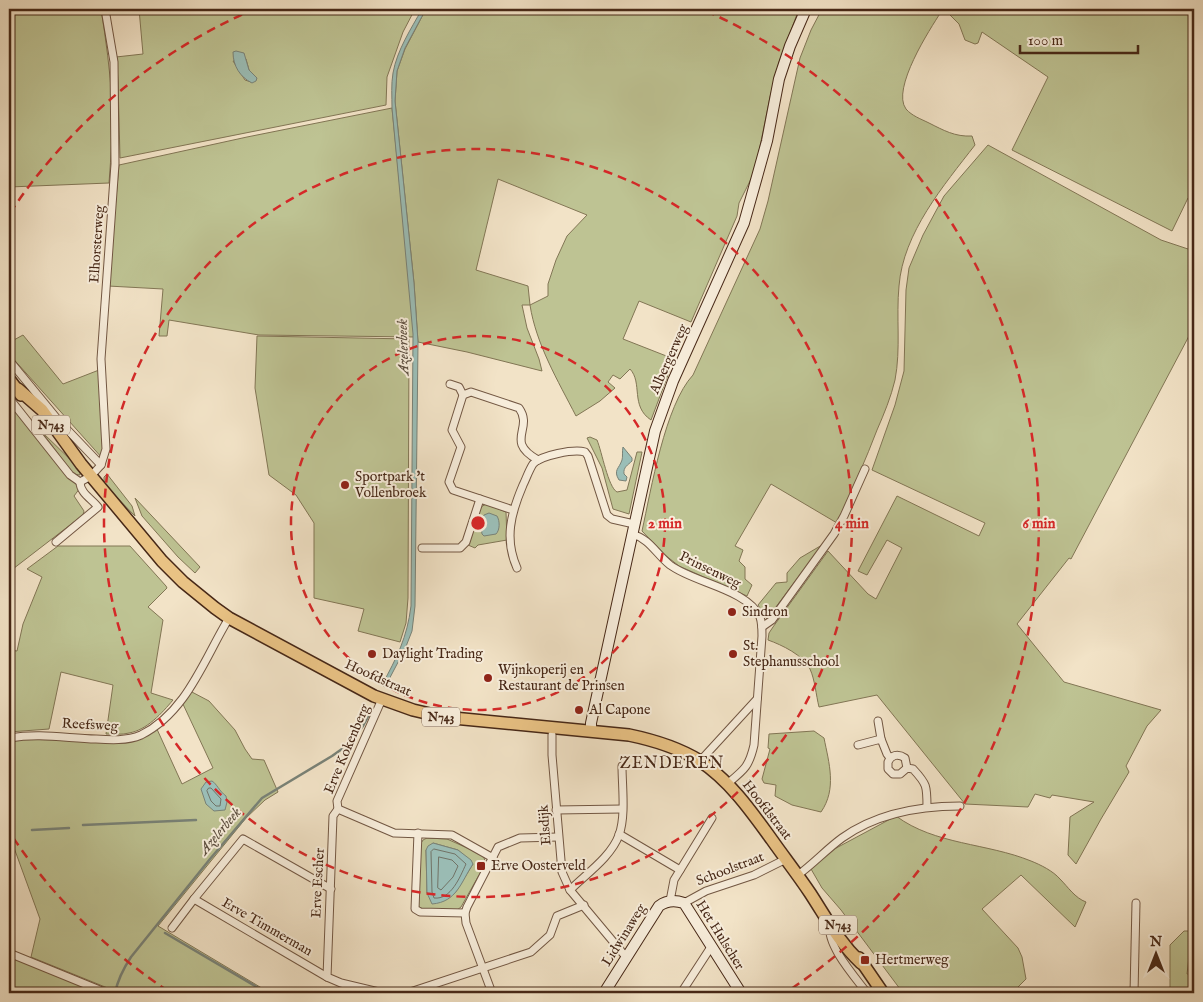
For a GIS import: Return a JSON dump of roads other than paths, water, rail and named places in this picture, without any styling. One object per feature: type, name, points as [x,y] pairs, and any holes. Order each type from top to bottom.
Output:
[{"type":"main road","name":"Albergerweg","points":[[591,730],[655,431],[664,403],[744,223],[767,140],[778,79],[806,9]]},
{"type":"main road","name":"N743","points":[[9,379],[42,410],[80,464],[91,476]]},
{"type":"main road","name":"Hoofdstraat","points":[[91,476],[162,561],[183,582],[229,618],[333,675],[382,699],[413,710],[443,717],[629,734],[674,748],[700,761],[727,784],[753,813],[798,875],[830,924],[838,940],[861,963]]},
{"type":"main road","name":"Hoofdstraat","points":[[808,891],[833,916],[861,963],[883,993]]},
{"type":"main road","name":"Het Hulscher","points":[[670,901],[684,903],[741,993]]},
{"type":"main road","name":"Lidwinaweg","points":[[604,993],[659,906],[663,902],[670,901]]},
{"type":"street","name":"Elhorsterweg","points":[[101,465],[104,458],[106,437],[102,359],[115,164],[114,62],[105,9]]},
{"type":"street","points":[[9,360],[59,420],[101,465],[91,476],[80,482]]},
{"type":"street","points":[[450,384],[459,387],[463,395],[452,430],[461,447],[449,482],[453,490],[513,510]]},
{"type":"street","points":[[463,395],[471,392],[519,408],[523,414],[521,447],[526,453],[538,460],[532,465],[513,510],[510,522],[513,557],[517,568]]},
{"type":"street","points":[[9,398],[70,475],[80,482]]},
{"type":"street","name":"Prinsenweg","points":[[538,460],[577,451],[585,452],[588,456],[607,515],[633,529],[670,565],[689,576],[745,601],[759,616],[762,627]]},
{"type":"street","points":[[727,784],[746,767],[751,759],[756,728],[762,627],[772,620],[834,534],[865,469]]},
{"type":"street","points":[[56,542],[98,507],[80,488],[80,482]]},
{"type":"street","points":[[422,548],[460,548],[466,542],[480,499]]},
{"type":"street","name":"Reefsweg","points":[[9,738],[36,734],[94,739],[122,739],[140,735],[162,721],[181,700],[193,683],[229,618]]},
{"type":"street","name":"Erve Kokenberg","points":[[338,809],[336,801],[382,699]]},
{"type":"street","points":[[700,761],[757,699]]},
{"type":"street","points":[[878,721],[881,739],[890,758]]},
{"type":"street","name":"Elsdijk","points":[[552,735],[562,872],[570,890],[626,956]]},
{"type":"street","points":[[858,745],[881,739]]},
{"type":"street","points":[[895,755],[903,756],[907,761],[907,768],[903,773],[893,774],[887,766],[890,758],[895,755]]},
{"type":"street","points":[[570,890],[607,854],[619,834],[622,809],[622,766]]},
{"type":"street","points":[[907,768],[913,769],[924,782],[927,790],[927,807]]},
{"type":"street","points":[[798,875],[840,839],[869,822],[898,812],[927,807],[960,806]]},
{"type":"street","points":[[338,809],[394,832],[452,835],[493,858]]},
{"type":"street","name":"Erve Escher","points":[[327,977],[333,816],[338,809]]},
{"type":"street","points":[[556,810],[622,809]]},
{"type":"street","points":[[670,901],[672,886],[680,870],[712,818]]},
{"type":"street","points":[[418,833],[415,908],[420,912],[465,914]]},
{"type":"street","points":[[619,834],[680,870]]},
{"type":"street","points":[[492,993],[466,923],[465,914],[467,907],[498,847],[520,838],[558,837]]},
{"type":"street","points":[[172,928],[243,838],[331,889]]},
{"type":"street","name":"Schoolstraat","points":[[684,903],[706,891],[754,875],[786,859]]},
{"type":"street","name":"Erve Timmerman","points":[[194,899],[327,977]]},
{"type":"street","points":[[1134,993],[1136,903]]},
{"type":"street","points":[[407,993],[521,956],[536,949],[550,935],[557,916],[584,905]]},
{"type":"street","name":"Hoofdstraat","points":[[830,924],[828,932],[836,949],[865,990],[873,979]]},
{"type":"street","points":[[682,993],[711,946]]},
{"type":"street","points":[[9,953],[107,993]]},
{"type":"street","points":[[327,977],[341,983],[383,993]]},
{"type":"water","points":[[422,9],[426,9],[405,48],[397,71],[395,101],[414,283],[418,342],[415,606],[412,631],[405,649],[385,687],[382,685],[401,647],[411,606],[413,334],[392,108],[392,82],[395,64],[401,48]]},
{"type":"water","points":[[233,52],[244,53],[249,70],[257,78],[256,81],[252,83],[248,81],[238,70],[233,57]]},
{"type":"water","points":[[623,447],[632,458],[632,461],[624,470],[624,474],[627,477],[626,481],[619,480],[617,474],[622,460]]},
{"type":"water","points":[[489,513],[497,516],[499,528],[496,534],[484,536],[482,534],[482,520],[484,515]]},
{"type":"water","points":[[212,781],[226,796],[225,810],[214,811],[206,804],[201,789],[206,782]]},
{"type":"water","points":[[433,843],[458,850],[471,860],[473,864],[453,895],[432,904],[427,893],[426,850]]},
{"type":"waterway","name":"Azelerbeek","points":[[115,993],[121,974],[131,957],[262,798],[349,744],[363,726],[371,711]]},
{"type":"waterway","points":[[83,825],[196,820]]},
{"type":"waterway","points":[[32,830],[69,828]]},
{"type":"waterway","points":[[165,933],[267,993]]},
{"type":"place","name":"Sportpark 't Vollenbroek","points":[[345,485]]},
{"type":"place","name":"Sindron","points":[[732,612]]},
{"type":"place","name":"Daylight Trading","points":[[372,654]]},
{"type":"place","name":"St. Stephanusschool","points":[[733,654]]},
{"type":"place","name":"Wijnkoperij en Restaurant de Prinsen","points":[[488,678]]},
{"type":"place","name":"Al Capone","points":[[579,710]]},
{"type":"place","name":"Erve Oosterveld","points":[[481,866]]},
{"type":"place","name":"Hertmerweg","points":[[865,960]]},
{"type":"district","name":"ZENDEREN","points":[[672,764]]}]
